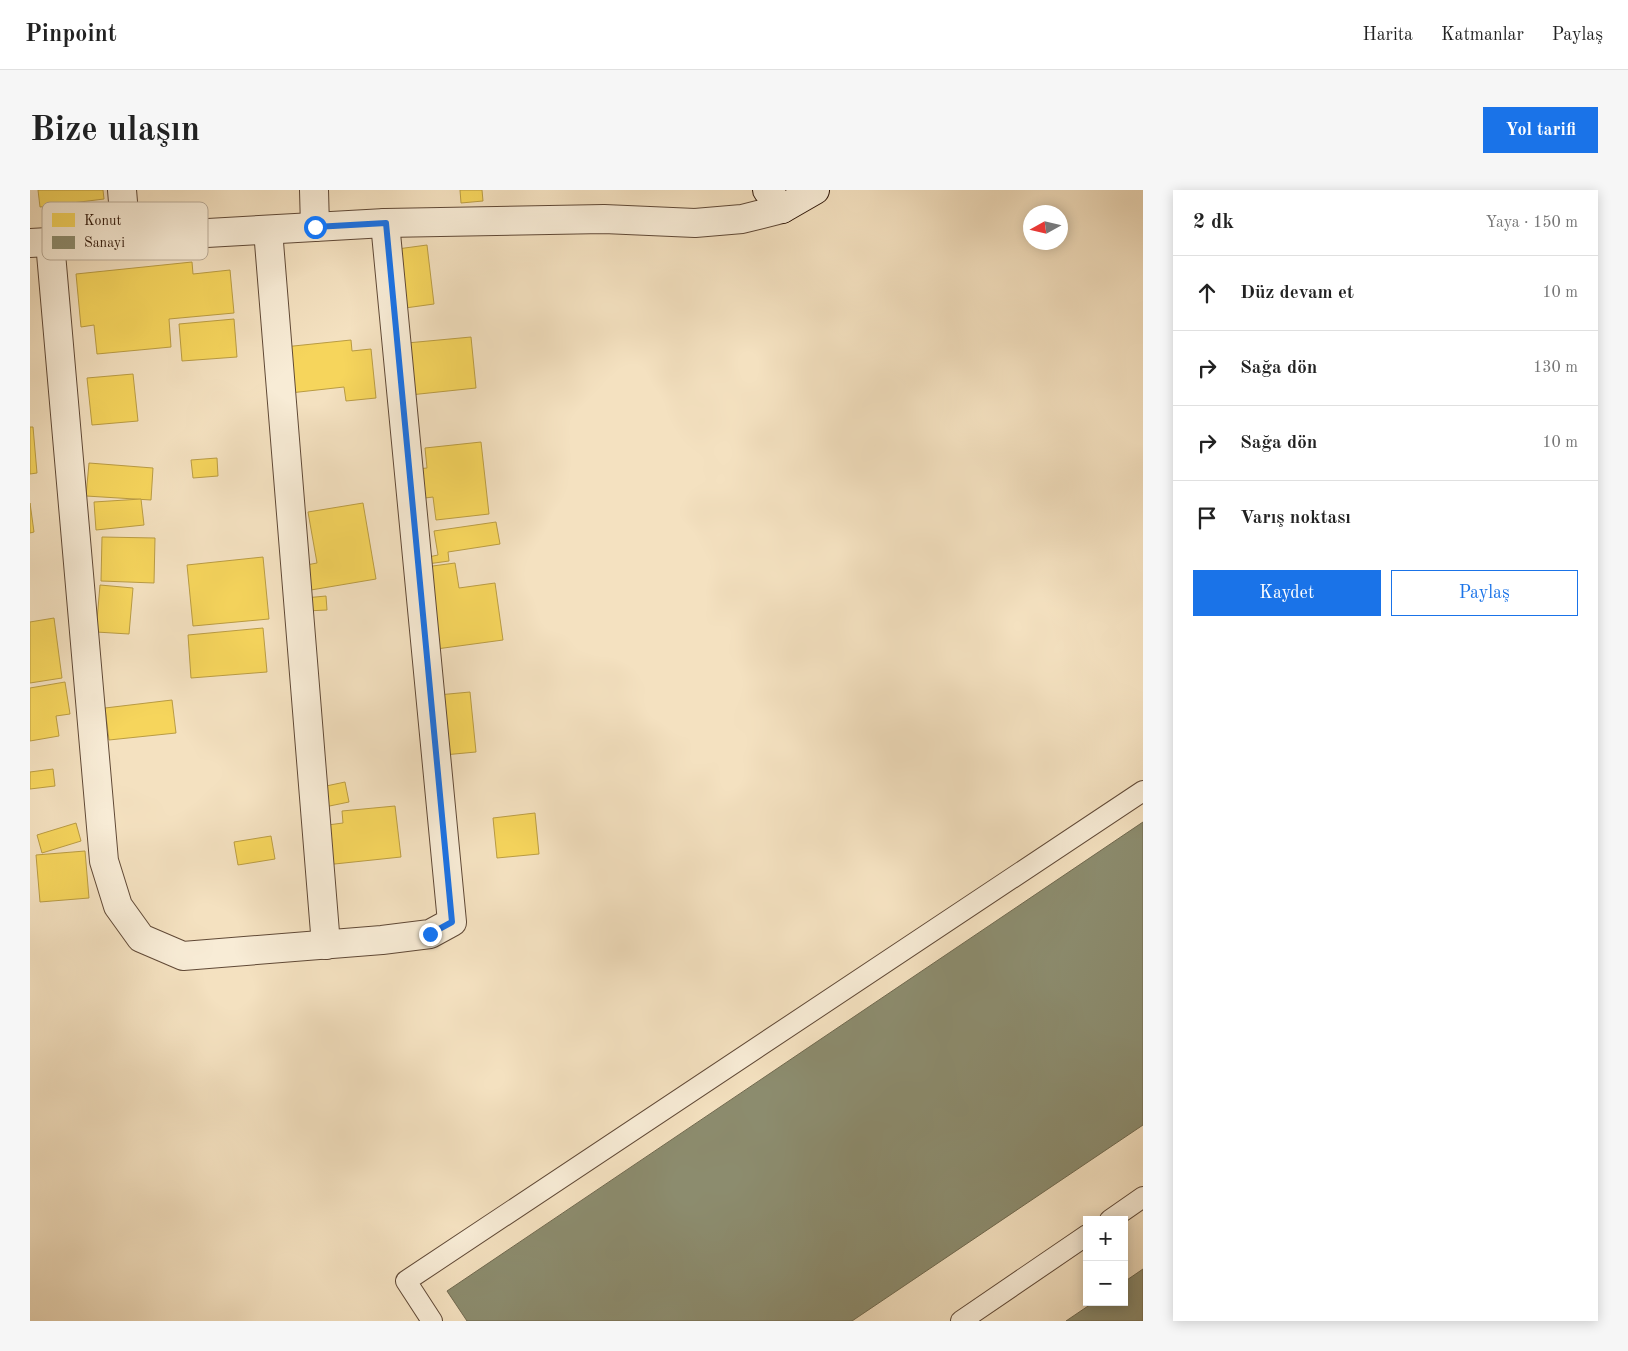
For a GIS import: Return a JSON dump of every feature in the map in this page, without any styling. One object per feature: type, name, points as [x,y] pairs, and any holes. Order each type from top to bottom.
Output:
[{"type":"street","points":[[314,190],[315,227]]},
{"type":"street","points":[[208,233],[386,223],[604,219],[695,223],[742,219],[775,199],[814,190]]},
{"type":"street","points":[[40,243],[104,861],[118,906],[141,938],[182,956],[326,945],[430,934],[452,922],[386,223]]},
{"type":"street","points":[[268,230],[326,945]]},
{"type":"lane","points":[[432,1321],[406,1281],[1143,792]]},
{"type":"lane","points":[[1116,1216],[1143,1197]]},
{"type":"lane","points":[[961,1321],[1083,1239]]},
{"type":"building: Konut","points":[[38,190],[103,190],[104,199],[80,202],[42,202],[42,207],[40,207]]},
{"type":"building: Konut","points":[[460,190],[482,190],[483,201],[461,203]]},
{"type":"building: Konut","points":[[427,245],[434,304],[398,309],[390,250]]},
{"type":"building: Konut","points":[[192,262],[193,274],[230,270],[234,313],[169,319],[171,347],[97,354],[94,325],[81,327],[76,274]]},
{"type":"building: Konut","points":[[234,319],[237,357],[182,361],[179,324]]},
{"type":"building: Konut","points":[[471,337],[476,388],[410,395],[407,343]]},
{"type":"building: Konut","points":[[351,340],[352,351],[371,349],[376,398],[346,401],[344,387],[290,393],[284,347]]},
{"type":"building: Konut","points":[[133,374],[138,421],[92,425],[87,378]]},
{"type":"building: Konut","points":[[30,427],[33,427],[37,473],[30,474]]},
{"type":"building: Konut","points":[[481,442],[489,514],[436,520],[433,497],[409,500],[406,470],[427,468],[425,448]]},
{"type":"building: Konut","points":[[217,458],[218,476],[193,478],[191,460]]},
{"type":"building: Konut","points":[[89,463],[153,468],[151,500],[86,496]]},
{"type":"building: Konut","points":[[141,499],[144,525],[96,530],[94,502]]},
{"type":"building: Konut","points":[[30,503],[34,532],[30,533]]},
{"type":"building: Konut","points":[[363,503],[376,579],[305,591],[301,566],[317,563],[308,512]]},
{"type":"building: Konut","points":[[496,522],[500,544],[448,552],[449,561],[420,565],[419,559],[438,555],[434,531]]},
{"type":"building: Konut","points":[[102,537],[155,538],[154,583],[101,581]]},
{"type":"building: Konut","points":[[263,557],[269,619],[193,626],[187,565]]},
{"type":"building: Konut","points":[[455,563],[459,588],[495,583],[503,640],[429,650],[418,568]]},
{"type":"building: Konut","points":[[100,585],[133,588],[129,634],[96,632]]},
{"type":"building: Konut","points":[[326,596],[327,610],[306,611],[305,598]]},
{"type":"building: Konut","points":[[54,618],[62,678],[30,683],[30,622]]},
{"type":"building: Konut","points":[[263,628],[267,672],[191,678],[188,635]]},
{"type":"building: Konut","points":[[65,682],[70,714],[56,716],[59,736],[30,741],[30,688]]},
{"type":"building: Konut","points":[[470,692],[476,752],[433,756],[427,696]]},
{"type":"building: Konut","points":[[172,700],[176,733],[109,740],[105,708]]},
{"type":"building: Konut","points":[[53,769],[55,786],[30,789],[30,772]]},
{"type":"building: Konut","points":[[345,782],[349,802],[315,809],[312,789]]},
{"type":"building: Konut","points":[[395,806],[401,857],[325,865],[320,826],[343,823],[342,811]]},
{"type":"building: Konut","points":[[535,813],[539,854],[497,858],[493,818]]},
{"type":"building: Konut","points":[[76,823],[81,841],[42,853],[37,835]]},
{"type":"building: Konut","points":[[271,836],[275,859],[238,865],[234,842]]},
{"type":"building: Konut","points":[[85,851],[89,898],[40,902],[36,855]]},
{"type":"building: Sanayi","points":[[1143,822],[1143,1125],[852,1321],[467,1321],[447,1291]]},
{"type":"building: Sanayi","points":[[1143,1269],[1143,1321],[1066,1321],[1088,1306],[1128,1306],[1128,1279]]},
{"type":"route","points":[[315,227],[386,223],[452,922],[430,934]]}]
